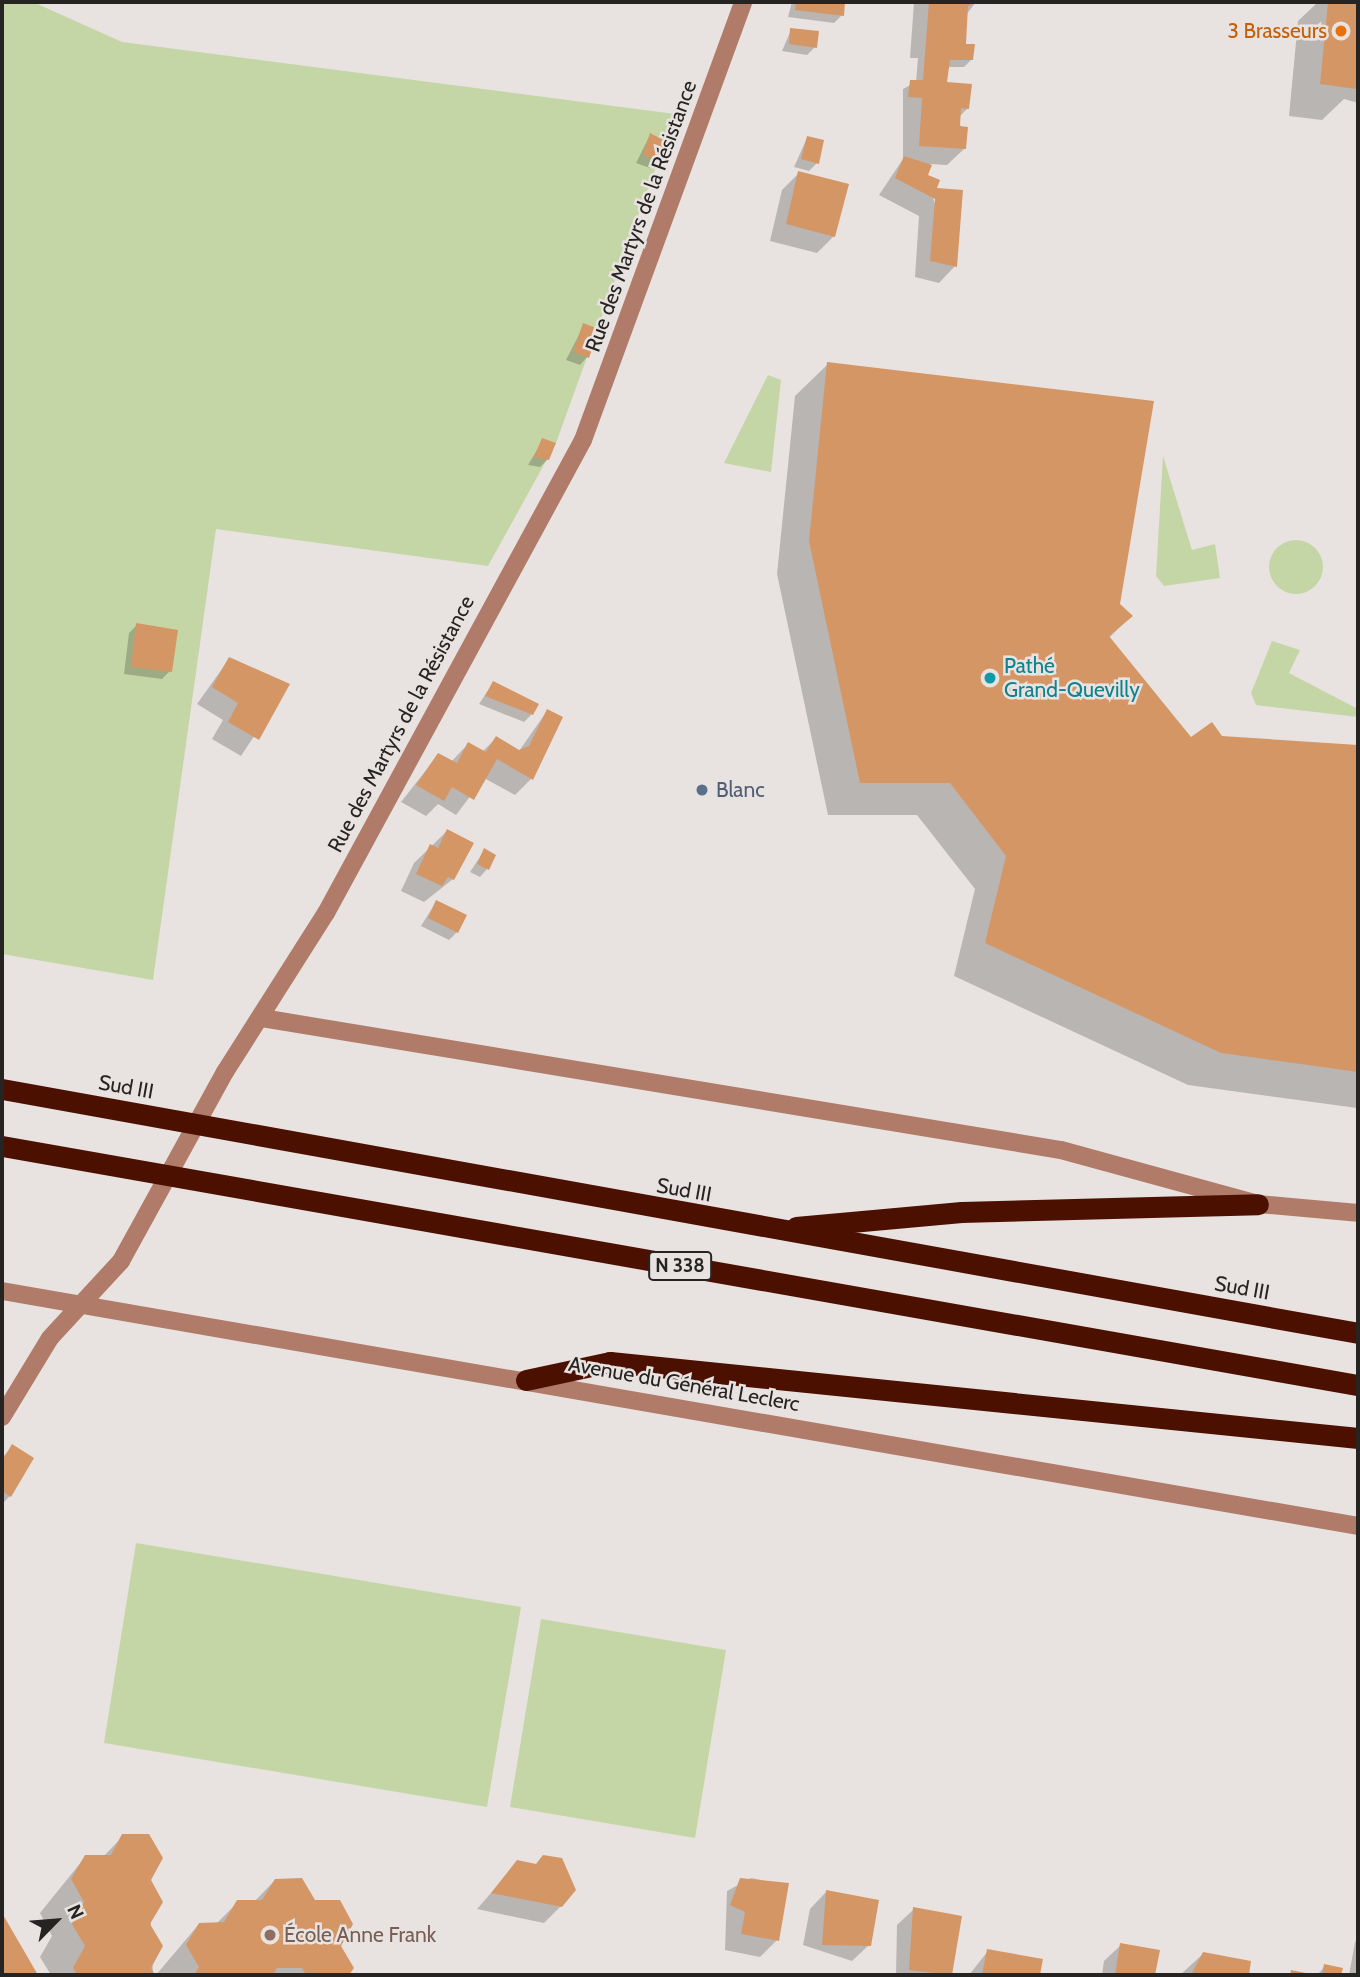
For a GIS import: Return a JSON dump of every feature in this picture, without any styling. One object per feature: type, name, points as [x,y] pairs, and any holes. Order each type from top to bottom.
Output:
[{"type":"highway","name":"Sud III","points":[[2,1089],[766,1230],[1358,1333]]},
{"type":"highway","name":"N 338","points":[[2,1146],[1358,1385]]},
{"type":"highway","points":[[766,1230],[961,1212],[1258,1204]]},
{"type":"highway","points":[[526,1380],[610,1362],[1358,1438]]},
{"type":"street","name":"Rue des Martyrs de la Résistance","points":[[2,1417],[50,1338],[85,1304],[136,1232],[225,1072],[262,1018],[326,913],[583,440],[743,2]]},
{"type":"street","points":[[262,1018],[1061,1150],[1258,1204],[1358,1213]]},
{"type":"street","name":"Avenue du Général Leclerc","points":[[2,1291],[1358,1526]]},
{"type":"green space","points":[[2,2],[33,2],[122,42],[675,114],[556,443],[488,566],[216,529],[153,980],[2,954]]},
{"type":"green space","points":[[768,375],[781,380],[771,472],[724,463]]},
{"type":"green space","points":[[1163,456],[1192,550],[1215,544],[1220,578],[1164,586],[1156,576]]},
{"type":"green space","points":[[1296,540],[1315,548],[1323,567],[1315,586],[1296,594],[1277,586],[1269,567],[1277,548]]},
{"type":"green space","points":[[1272,641],[1300,650],[1289,673],[1358,709],[1358,717],[1256,705],[1251,693]]},
{"type":"green space","points":[[136,1543],[521,1607],[487,1807],[104,1743]]},
{"type":"green space","points":[[541,1619],[726,1650],[695,1838],[510,1807]]},
{"type":"building","points":[[796,2],[845,2],[844,16],[795,10]]},
{"type":"building","points":[[929,2],[977,2],[968,6],[966,44],[975,44],[973,60],[950,60],[947,82],[972,84],[969,109],[961,108],[960,126],[968,127],[966,149],[919,146],[922,98],[908,97],[910,80],[923,80]]},
{"type":"building","name":"3 Brasseurs","points":[[1328,2],[1358,2],[1356,89],[1320,84]]},
{"type":"building","points":[[790,28],[819,31],[817,48],[789,44]]},
{"type":"building","points":[[650,133],[667,142],[659,161],[643,155]]},
{"type":"building","points":[[807,136],[824,140],[819,164],[801,159]]},
{"type":"building","points":[[904,156],[932,165],[928,175],[940,180],[937,188],[963,190],[957,267],[930,261],[935,199],[895,178]]},
{"type":"building","points":[[798,171],[849,184],[835,237],[786,224]]},
{"type":"building","points":[[583,323],[599,329],[589,358],[573,352]]},
{"type":"building","name":"Pathé Grand-Quevilly","points":[[827,362],[1154,401],[1120,604],[1133,616],[1109,636],[1191,737],[1212,722],[1222,736],[1358,745],[1358,1072],[1221,1053],[985,943],[1006,856],[950,783],[860,783],[809,541]]},
{"type":"building","points":[[542,438],[556,443],[549,460],[534,457]]},
{"type":"building","points":[[136,623],[178,630],[172,672],[131,667]]},
{"type":"building","points":[[229,657],[290,684],[259,740],[228,722],[238,703],[212,687]]},
{"type":"building","points":[[493,681],[539,704],[533,715],[485,696]]},
{"type":"building","points":[[547,709],[563,717],[533,780],[497,759],[474,800],[452,787],[444,801],[416,785],[438,753],[457,763],[468,742],[486,752],[496,736],[519,750],[529,746]]},
{"type":"building","points":[[447,829],[474,843],[454,880],[448,877],[442,886],[416,874],[430,844],[438,848]]},
{"type":"building","points":[[484,848],[496,855],[489,870],[477,864]]},
{"type":"building","points":[[436,900],[467,915],[458,933],[428,918]]},
{"type":"building","points":[[12,1444],[34,1458],[11,1497],[2,1491],[2,1461]]},
{"type":"building","points":[[122,1834],[149,1834],[163,1858],[151,1880],[163,1902],[150,1924],[163,1946],[151,1968],[155,1975],[77,1975],[73,1968],[85,1946],[72,1924],[84,1902],[71,1879],[85,1855],[111,1855]]},
{"type":"building","points":[[543,1855],[562,1858],[576,1890],[562,1907],[491,1893],[517,1860],[536,1864]]},
{"type":"building","name":"École Anne Frank","points":[[302,1878],[315,1900],[340,1900],[353,1924],[341,1946],[354,1968],[349,1975],[306,1975],[302,1968],[277,1968],[273,1975],[194,1975],[199,1967],[186,1945],[199,1923],[224,1922],[237,1900],[262,1900],[275,1879]]},
{"type":"building","points":[[740,1878],[789,1883],[779,1941],[741,1934],[745,1912],[730,1905]]},
{"type":"building","points":[[826,1890],[879,1900],[871,1946],[822,1945]]},
{"type":"building","points":[[913,1907],[962,1916],[952,1975],[909,1970]]},
{"type":"building","points":[[2,1913],[38,1975],[2,1975]]},
{"type":"building","points":[[1120,1943],[1160,1950],[1155,1975],[1115,1975]]},
{"type":"building","points":[[987,1949],[1043,1959],[1040,1975],[982,1975]]},
{"type":"building","points":[[1203,1952],[1251,1961],[1249,1975],[1191,1975]]},
{"type":"building","points":[[1324,1964],[1343,1968],[1341,1975],[1322,1975]]},
{"type":"building","points":[[1291,1970],[1311,1974],[1311,1975],[1290,1975]]},
{"type":"place","name":"3 Brasseurs","points":[[1341,31]]},
{"type":"place","name":"Pathé Grand-Quevilly","points":[[990,678]]},
{"type":"place","name":"Blanc","points":[[702,790]]},
{"type":"place","name":"École Anne Frank","points":[[270,1935]]}]
